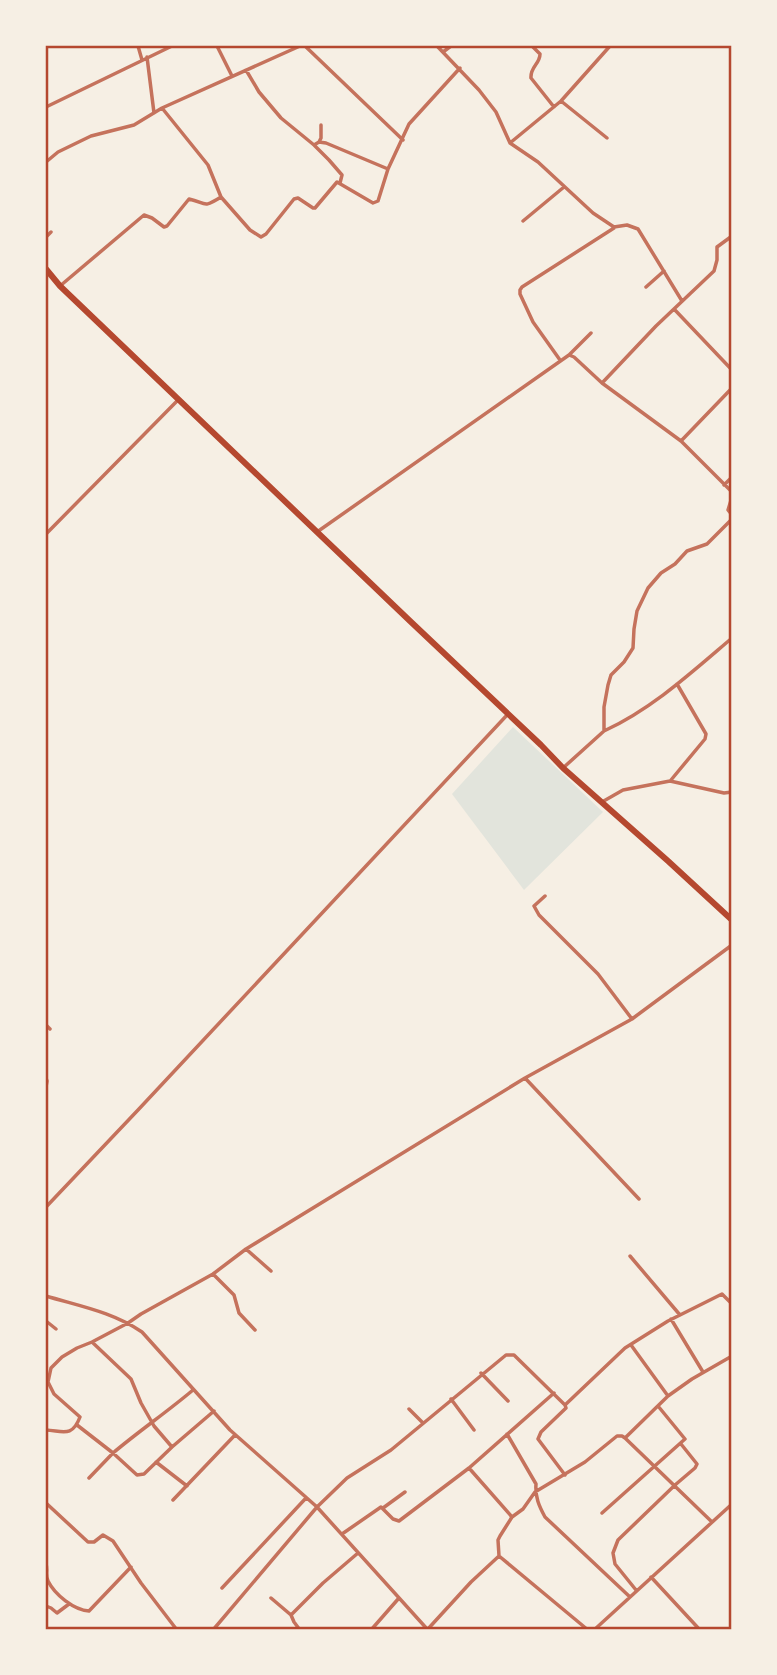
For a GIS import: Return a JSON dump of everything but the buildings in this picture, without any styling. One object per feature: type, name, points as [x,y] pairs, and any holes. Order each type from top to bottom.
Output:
[{"type":"main road","points":[[46,269],[563,768],[730,915]]},
{"type":"street","points":[[138,46],[144,58],[154,113]]},
{"type":"street","points":[[46,107],[172,46]]},
{"type":"street","points":[[217,46],[232,76]]},
{"type":"street","points":[[46,162],[58,152],[91,136],[134,125],[162,108],[302,46],[403,139]]},
{"type":"street","points":[[437,46],[460,68],[496,112],[510,143],[538,162],[593,213],[614,228]]},
{"type":"street","points":[[443,52],[451,46]]},
{"type":"street","points":[[532,46],[540,54],[540,58],[531,69],[531,78],[554,107]]},
{"type":"street","points":[[510,143],[561,101],[610,46]]},
{"type":"street","points":[[162,108],[208,164],[221,197],[250,230],[261,237],[267,234],[294,199],[299,198],[315,208],[335,183],[340,183],[373,203],[380,198],[388,169],[409,124],[460,68]]},
{"type":"street","points":[[246,70],[259,93],[281,118],[314,145],[342,175],[340,183]]},
{"type":"street","points":[[561,101],[607,138]]},
{"type":"street","points":[[319,142],[321,125]]},
{"type":"street","points":[[314,145],[319,142],[326,143],[388,169]]},
{"type":"street","points":[[523,221],[565,186]]},
{"type":"street","points":[[60,285],[144,215],[164,228],[190,199],[203,205],[221,197]]},
{"type":"street","points":[[560,360],[533,322],[520,290],[614,228],[627,225],[638,229],[682,301]]},
{"type":"street","points":[[46,237],[51,232]]},
{"type":"street","points":[[602,383],[714,271],[717,247],[732,236]]},
{"type":"street","points":[[646,287],[664,271]]},
{"type":"street","points":[[674,309],[732,370]]},
{"type":"street","points":[[317,532],[569,355],[590,333]]},
{"type":"street","points":[[569,355],[681,442],[732,495],[728,507],[732,517],[707,544],[687,551],[648,588],[637,611],[633,648],[611,675],[604,707],[604,731]]},
{"type":"street","points":[[681,442],[732,388]]},
{"type":"street","points":[[46,534],[179,399]]},
{"type":"street","points":[[724,485],[732,477]]},
{"type":"street","points":[[563,768],[604,731],[654,702],[732,638]]},
{"type":"street","points":[[670,782],[706,734],[677,684]]},
{"type":"street","points":[[46,1206],[508,714]]},
{"type":"street","points":[[601,802],[623,789],[670,782],[724,793],[732,792]]},
{"type":"street","points":[[545,896],[534,906],[539,915],[598,974],[632,1018]]},
{"type":"street","points":[[46,1430],[67,1433],[75,1428],[80,1417],[54,1394],[48,1382],[51,1368],[62,1357],[213,1274],[246,1249],[524,1078],[632,1018],[732,945]]},
{"type":"street","points":[[46,1078],[46,1087]]},
{"type":"street","points":[[524,1078],[639,1199]]},
{"type":"street","points":[[46,1195],[52,1200]]},
{"type":"street","points":[[246,1249],[271,1272]]},
{"type":"street","points":[[630,1256],[680,1315]]},
{"type":"street","points":[[213,1274],[234,1295],[239,1313],[256,1330]]},
{"type":"street","points":[[565,1475],[538,1439],[541,1432],[566,1408],[565,1405],[631,1345],[671,1319],[722,1294],[732,1304]]},
{"type":"street","points":[[46,1296],[108,1314],[142,1332],[235,1435],[317,1507],[427,1629],[499,1556]]},
{"type":"street","points":[[671,1319],[703,1372]]},
{"type":"street","points":[[46,1321],[56,1329]]},
{"type":"street","points":[[92,1342],[131,1379],[141,1403],[172,1447]]},
{"type":"street","points":[[631,1345],[668,1396]]},
{"type":"street","points":[[213,1629],[317,1507],[347,1478],[391,1450],[506,1355],[514,1355],[565,1405]]},
{"type":"street","points":[[625,1438],[668,1396],[732,1356]]},
{"type":"street","points":[[481,1373],[508,1401]]},
{"type":"street","points":[[89,1478],[113,1453],[194,1389]]},
{"type":"street","points":[[383,1507],[393,1519],[400,1521],[469,1468],[554,1393]]},
{"type":"street","points":[[451,1399],[474,1430]]},
{"type":"street","points":[[602,1513],[685,1439],[658,1406]]},
{"type":"street","points":[[409,1409],[423,1423]]},
{"type":"street","points":[[77,1425],[137,1475],[144,1474],[214,1411]]},
{"type":"street","points":[[507,1434],[537,1484],[535,1492],[523,1509],[512,1517],[498,1540],[499,1556],[588,1629]]},
{"type":"street","points":[[173,1500],[235,1435]]},
{"type":"street","points":[[535,1492],[585,1462],[617,1436],[622,1436],[712,1522]]},
{"type":"street","points":[[636,1590],[615,1564],[613,1553],[618,1540],[695,1468],[697,1464],[681,1444]]},
{"type":"street","points":[[156,1462],[187,1486]]},
{"type":"street","points":[[469,1468],[512,1517]]},
{"type":"street","points":[[342,1534],[405,1492]]},
{"type":"street","points":[[535,1492],[545,1517],[629,1597]]},
{"type":"street","points":[[222,1588],[306,1498]]},
{"type":"street","points":[[46,1503],[88,1542],[94,1542],[101,1535],[113,1541],[177,1629]]},
{"type":"street","points":[[597,1629],[636,1590],[732,1504]]},
{"type":"street","points":[[292,1615],[358,1553]]},
{"type":"street","points":[[46,1564],[48,1582],[69,1604],[84,1611],[89,1611],[131,1567]]},
{"type":"street","points":[[651,1577],[700,1629]]},
{"type":"street","points":[[271,1598],[292,1615],[300,1629]]},
{"type":"street","points":[[371,1629],[398,1598]]},
{"type":"street","points":[[46,1606],[57,1613],[69,1604]]},
{"type":"shaded area","points":[[513,727],[603,812],[524,890],[452,794]]}]
